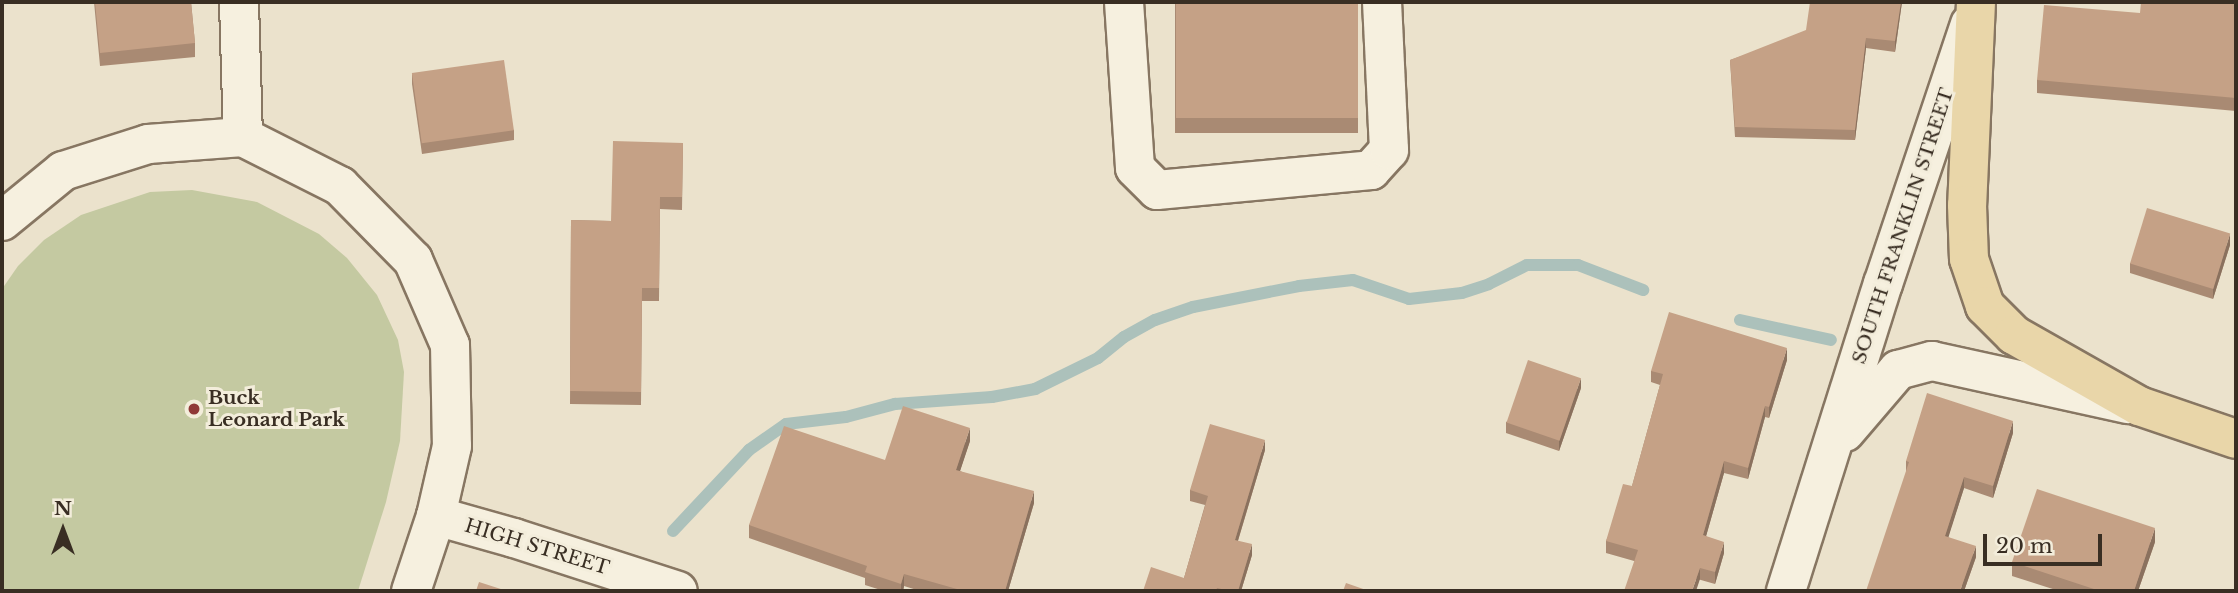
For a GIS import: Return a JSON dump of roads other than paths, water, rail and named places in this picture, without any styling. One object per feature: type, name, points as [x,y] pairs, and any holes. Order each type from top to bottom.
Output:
[{"type":"main road","points":[[1976,5],[1968,205],[1969,259],[1985,306],[2014,335],[2139,406],[2236,439]]},
{"type":"street","points":[[239,2],[243,136]]},
{"type":"street","points":[[1124,2],[1135,168],[1157,190],[1371,170],[1389,150],[1382,2]]},
{"type":"street","name":"SOUTH FRANKLIN STREET","points":[[1786,591],[1883,284],[1976,5]]},
{"type":"street","points":[[2,221],[63,171],[148,144],[243,136],[340,186],[413,260],[450,345],[452,446],[436,516],[411,591]]},
{"type":"street","name":"SOUTH FRANKLIN STREET","points":[[1831,450],[1866,404],[1898,370],[1932,361],[2139,406]]},
{"type":"street","name":"HIGH STREET","points":[[436,516],[678,591]]},
{"type":"waterway","points":[[673,531],[749,450],[786,424],[846,417],[895,404],[992,397],[1035,389],[1098,358],[1124,337],[1155,320],[1193,307],[1299,286],[1353,280],[1409,299],[1462,293],[1489,284],[1527,265],[1578,265],[1643,290]]},
{"type":"waterway","points":[[1740,320],[1831,340]]},
{"type":"place","name":"Buck Leonard Park","points":[[194,409]]}]
